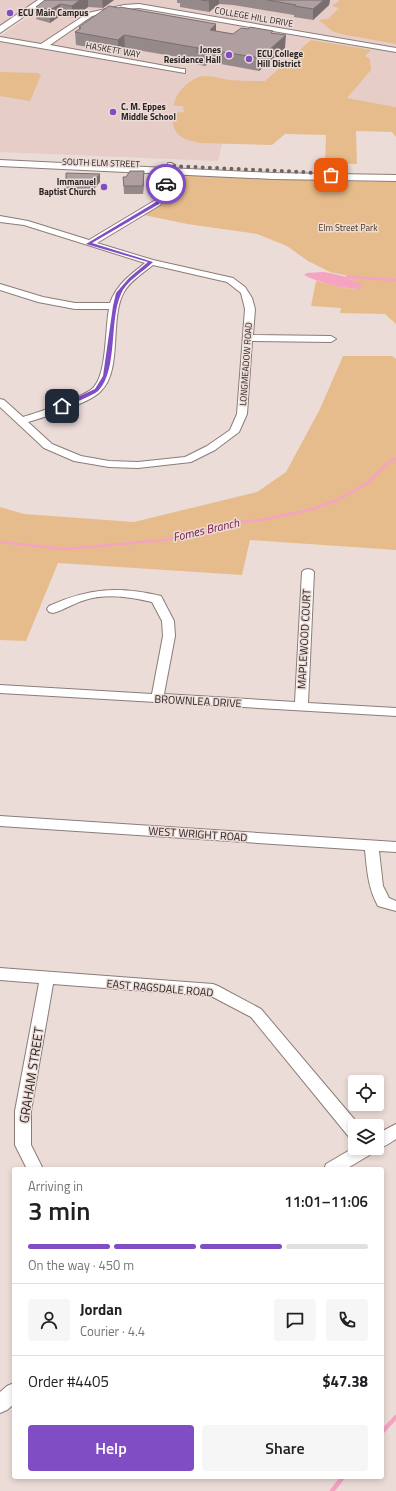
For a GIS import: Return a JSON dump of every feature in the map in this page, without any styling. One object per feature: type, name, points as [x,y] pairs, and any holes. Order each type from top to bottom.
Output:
[{"type":"street","points":[[0,30],[44,0]]},
{"type":"street","name":"COLLEGE HILL DRIVE","points":[[42,46],[90,14],[124,6],[139,6],[396,50]]},
{"type":"street","points":[[0,39],[42,46]]},
{"type":"street","name":"HASKETT WAY","points":[[42,46],[182,71]]},
{"type":"street","name":"SOUTH ELM STREET","points":[[0,158],[104,166]]},
{"type":"street","name":"SOUTH ELM STREET","points":[[0,164],[170,168],[396,178]]},
{"type":"street","points":[[88,244],[157,203],[163,196],[170,168]]},
{"type":"street","name":"LONGMEADOW ROAD","points":[[0,219],[25,223],[88,244],[151,262],[219,276],[230,280],[241,287],[248,295],[250,309],[242,414],[234,432],[211,448],[187,460],[138,465],[109,464],[78,459],[48,446],[0,402]]},
{"type":"street","points":[[22,421],[50,412],[97,390],[106,376],[115,306],[119,293],[131,279],[151,262]]},
{"type":"street","points":[[0,287],[41,300],[74,306],[115,306]]},
{"type":"street","points":[[248,338],[331,339]]},
{"type":"street","name":"MAPLEWOOD COURT","points":[[301,707],[308,572]]},
{"type":"street","points":[[53,609],[73,598],[102,592],[132,593],[157,599],[168,621],[169,636],[157,698]]},
{"type":"street","name":"BROWNLEA DRIVE","points":[[0,689],[396,712]]},
{"type":"street","name":"WEST WRIGHT ROAD","points":[[0,821],[396,847]]},
{"type":"street","points":[[371,846],[376,886],[384,902],[396,906]]},
{"type":"street","name":"EAST RAGSDALE ROAD","points":[[0,974],[213,990],[256,1014],[348,1124]]},
{"type":"street","name":"GRAHAM STREET","points":[[34,1167],[23,1145],[23,1111],[47,978]]},
{"type":"street","points":[[384,1138],[396,1131]]},
{"type":"street","points":[[335,1167],[355,1155]]},
{"type":"street","points":[[0,1404],[12,1394]]},
{"type":"shaded area","name":"ECU Main Campus","points":[[0,0],[39,0],[0,26]]},
{"type":"shaded area","points":[[53,0],[356,0],[396,6],[396,107],[347,98],[222,144],[218,161],[0,152],[0,36]]},
{"type":"shaded area","points":[[323,272],[343,276],[362,285],[360,289],[338,287],[304,275],[307,273]]},
{"type":"green space","points":[[340,0],[396,0],[396,44],[332,31],[319,20],[328,19],[339,8],[332,6]]},
{"type":"green space","points":[[311,40],[371,50],[365,56],[370,59],[371,70],[347,98],[396,107],[396,137],[392,132],[356,131],[357,164],[325,163],[326,135],[285,134],[272,145],[200,143],[187,140],[175,131],[173,113],[184,112],[183,106],[174,106],[175,101],[180,91],[189,82],[205,76],[230,80],[265,81]]},
{"type":"green space","points":[[0,72],[37,73],[41,75],[30,101],[0,96]]},
{"type":"green space","name":"Elm Street Park","points":[[175,174],[396,182],[396,324],[385,314],[340,313],[341,308],[311,306],[316,281],[345,288],[360,289],[355,281],[347,277],[348,276],[330,272],[308,261],[287,246],[257,234],[187,224],[144,215],[166,199]]},
{"type":"green space","points":[[343,356],[392,356],[396,359],[396,550],[250,540],[242,575],[58,563],[26,641],[0,640],[0,507],[24,514],[134,522],[257,492],[286,472],[319,411]]},
{"type":"building","points":[[45,0],[80,0],[72,6],[60,4],[50,10],[36,7]]},
{"type":"building","points":[[267,0],[324,0],[313,9]]},
{"type":"building","points":[[109,6],[216,24],[210,30],[233,34],[241,28],[248,29],[250,27],[273,31],[271,33],[286,35],[260,58],[210,50],[205,53],[196,51],[198,48],[124,35],[118,40],[75,32],[81,28],[79,27]]},
{"type":"building","points":[[130,171],[144,171],[143,186],[124,186],[123,177],[126,177]]},
{"type":"building","points":[[66,173],[100,174],[92,183],[66,180]]},
{"type":"waterway","points":[[347,277],[396,280]]},
{"type":"waterway","name":"Fomes Branch","points":[[0,542],[65,549],[165,540],[233,523],[266,519],[309,510],[335,501],[366,484],[389,462],[396,459]]},
{"type":"waterway","points":[[384,1430],[396,1417]]},
{"type":"waterway","points":[[332,1491],[341,1479]]},
{"type":"way so far","points":[[166,184],[171,166],[304,172],[331,175]]},
{"type":"place","name":"ECU Main Campus","points":[[10,13]]},
{"type":"place","name":"Jones Residence Hall","points":[[229,55]]},
{"type":"place","name":"ECU College Hill District","points":[[249,59]]},
{"type":"place","name":"C. M. Eppes Middle School","points":[[113,112]]},
{"type":"place","name":"Immanuel Baptist Church","points":[[104,187]]},
{"type":"route","points":[[62,406],[97,390],[106,376],[115,306],[119,293],[131,279],[151,262],[88,244],[157,203],[163,196],[166,184]]}]
